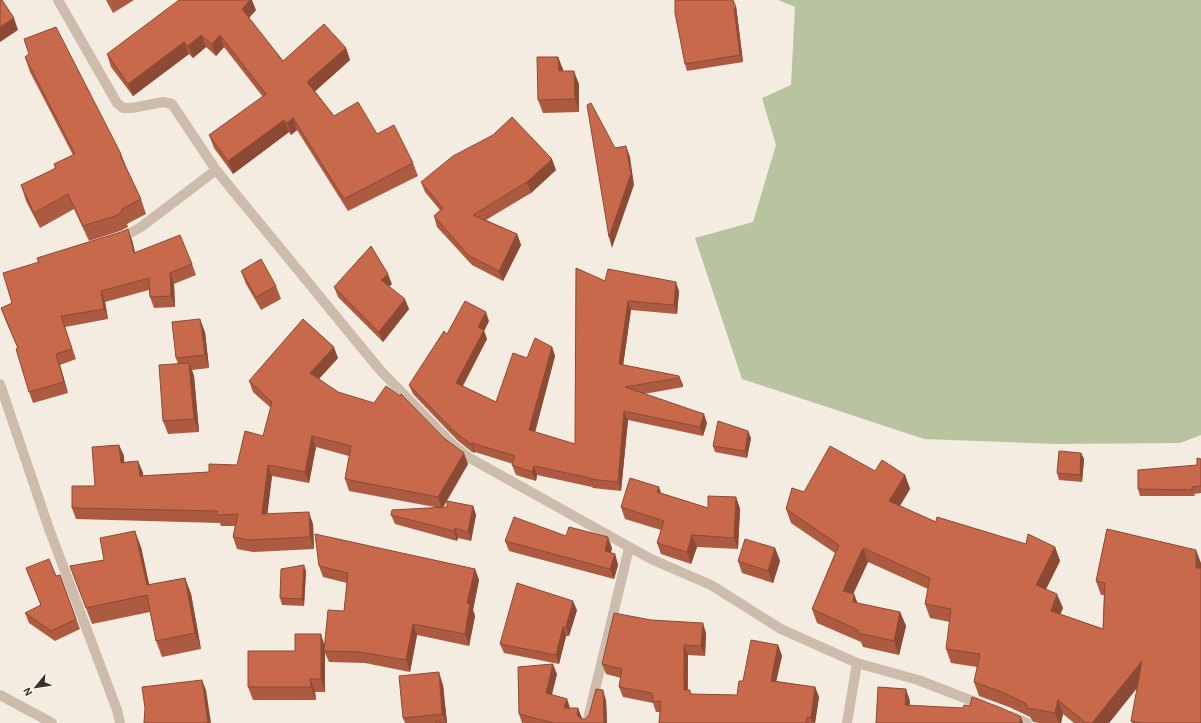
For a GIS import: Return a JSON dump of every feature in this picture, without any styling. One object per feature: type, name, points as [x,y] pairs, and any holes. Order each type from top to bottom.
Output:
[{"type":"street","points":[[58,0],[117,102],[123,108],[132,108],[163,102],[172,104],[216,170],[380,370],[454,445],[468,457],[651,560],[711,585],[781,629],[857,662],[918,680],[991,708]]},
{"type":"street","points":[[108,241],[123,237],[141,227],[216,170]]},
{"type":"street","points":[[0,384],[48,526],[117,710],[120,723]]},
{"type":"street","points":[[587,723],[629,548]]},
{"type":"street","points":[[848,723],[857,662]]},
{"type":"street","points":[[0,695],[52,723]]},
{"type":"street","points":[[1006,713],[1027,723]]},
{"type":"green space","points":[[778,0],[1201,0],[1201,435],[1180,443],[1056,444],[924,439],[742,379],[695,238],[753,222],[776,145],[762,98],[791,85],[795,7]]},
{"type":"building","points":[[0,0],[2,0],[14,18],[0,27]]},
{"type":"building","points":[[179,0],[250,0],[242,9],[283,61],[324,24],[346,48],[307,82],[334,116],[358,102],[377,134],[394,125],[413,163],[344,199],[293,118],[287,123],[284,120],[228,161],[209,135],[266,94],[220,35],[212,44],[201,35],[188,46],[184,42],[128,84],[107,54]]},
{"type":"building","points":[[675,0],[733,0],[740,55],[685,64],[675,13]]},
{"type":"building","points":[[56,27],[121,154],[120,155],[141,199],[122,209],[122,212],[115,216],[83,226],[68,194],[34,213],[21,185],[56,168],[54,164],[75,154],[25,57],[29,54],[24,39]]},
{"type":"building","points":[[537,57],[558,57],[559,71],[574,71],[575,99],[538,100]]},
{"type":"building","points":[[591,103],[615,148],[626,146],[631,174],[609,237],[587,105]]},
{"type":"building","points":[[512,117],[552,159],[527,182],[473,215],[517,234],[499,271],[468,255],[434,216],[443,208],[421,182],[453,156],[493,135]]},
{"type":"building","points":[[128,229],[134,253],[180,235],[192,264],[170,273],[171,296],[150,297],[149,278],[101,291],[104,309],[61,316],[72,349],[56,354],[64,382],[29,392],[16,349],[18,348],[1,308],[12,303],[3,273],[39,262],[37,258]]},
{"type":"building","points":[[371,246],[388,274],[381,280],[405,299],[379,332],[334,287]]},
{"type":"building","points":[[261,259],[276,286],[256,297],[241,271]]},
{"type":"building","points":[[576,268],[605,281],[608,269],[676,282],[674,305],[628,301],[619,364],[679,376],[679,378],[625,387],[704,414],[700,427],[624,411],[618,482],[590,479],[534,466],[532,472],[512,465],[515,456],[468,442],[454,431],[409,385],[444,331],[447,334],[465,301],[486,312],[478,327],[484,330],[456,383],[496,402],[513,353],[527,358],[535,338],[552,347],[529,430],[575,444]]},
{"type":"building","points":[[200,319],[205,355],[176,358],[172,322]]},
{"type":"building","points":[[303,319],[334,347],[310,373],[338,392],[374,403],[386,386],[400,396],[401,394],[444,438],[464,453],[438,497],[345,479],[351,446],[312,436],[305,472],[268,465],[262,514],[309,512],[310,537],[249,540],[233,537],[238,514],[217,515],[217,511],[72,508],[72,486],[95,486],[92,447],[119,445],[121,463],[138,461],[140,476],[209,472],[209,464],[237,465],[245,431],[263,436],[272,402],[249,381]]},
{"type":"building","points":[[189,363],[194,419],[163,421],[159,365]]},
{"type":"building","points":[[718,421],[748,431],[745,451],[713,446]]},
{"type":"building","points":[[830,446],[875,471],[882,460],[905,475],[889,501],[936,522],[937,517],[1026,544],[1028,534],[1055,547],[1036,585],[1057,594],[1051,611],[1103,629],[1105,583],[1096,581],[1107,529],[1196,550],[1196,568],[1201,568],[1201,723],[1141,723],[1131,721],[1142,661],[1092,723],[1086,723],[1058,700],[1055,713],[1028,708],[1025,703],[1004,693],[974,682],[980,654],[946,649],[951,609],[925,604],[930,578],[863,548],[843,591],[854,594],[853,602],[900,612],[894,641],[858,633],[858,630],[812,609],[839,545],[786,509],[792,488],[804,492]]},
{"type":"building","points":[[1059,451],[1081,453],[1080,475],[1057,473]]},
{"type":"building","points":[[1197,458],[1201,459],[1201,486],[1192,487],[1192,490],[1138,489],[1138,470],[1197,465]]},
{"type":"building","points":[[630,478],[659,487],[657,492],[708,508],[708,496],[736,497],[734,538],[692,535],[687,552],[657,543],[664,521],[621,507]]},
{"type":"building","points":[[447,501],[473,506],[468,532],[455,528],[454,531],[391,515],[392,510],[447,507]]},
{"type":"building","points":[[514,517],[566,536],[569,527],[608,537],[605,551],[615,554],[610,569],[505,541]]},
{"type":"building","points":[[135,531],[147,585],[185,578],[195,633],[156,641],[147,595],[86,608],[70,566],[104,560],[100,538]]},
{"type":"building","points":[[315,534],[475,569],[467,603],[470,604],[465,634],[413,624],[406,660],[360,652],[324,651],[328,610],[344,611],[348,573],[319,566]]},
{"type":"building","points":[[745,539],[775,548],[768,571],[738,561]]},
{"type":"building","points":[[49,559],[56,576],[60,575],[76,619],[51,631],[25,613],[41,605],[26,568]]},
{"type":"building","points":[[304,565],[302,599],[280,598],[281,569]]},
{"type":"building","points":[[517,583],[573,601],[566,627],[563,627],[556,655],[500,644]]},
{"type":"building","points":[[614,613],[651,620],[703,623],[701,646],[684,645],[684,690],[690,690],[690,694],[737,695],[739,681],[743,681],[751,640],[778,645],[771,681],[815,687],[811,718],[807,717],[806,723],[659,723],[661,701],[653,702],[652,693],[619,687],[622,669],[602,664]]},
{"type":"building","points":[[295,634],[321,634],[321,679],[310,679],[311,687],[248,687],[248,651],[295,651]]},
{"type":"building","points":[[553,664],[546,693],[567,699],[564,708],[578,708],[577,715],[581,719],[585,719],[589,715],[596,689],[603,690],[604,723],[554,723],[519,714],[518,667]]},
{"type":"building","points":[[439,672],[442,714],[403,718],[399,676]]},
{"type":"building","points":[[202,680],[208,723],[144,723],[145,708],[142,687]]},
{"type":"building","points":[[878,687],[906,689],[905,705],[963,708],[964,705],[970,706],[972,697],[1021,717],[1020,723],[876,723]]}]
